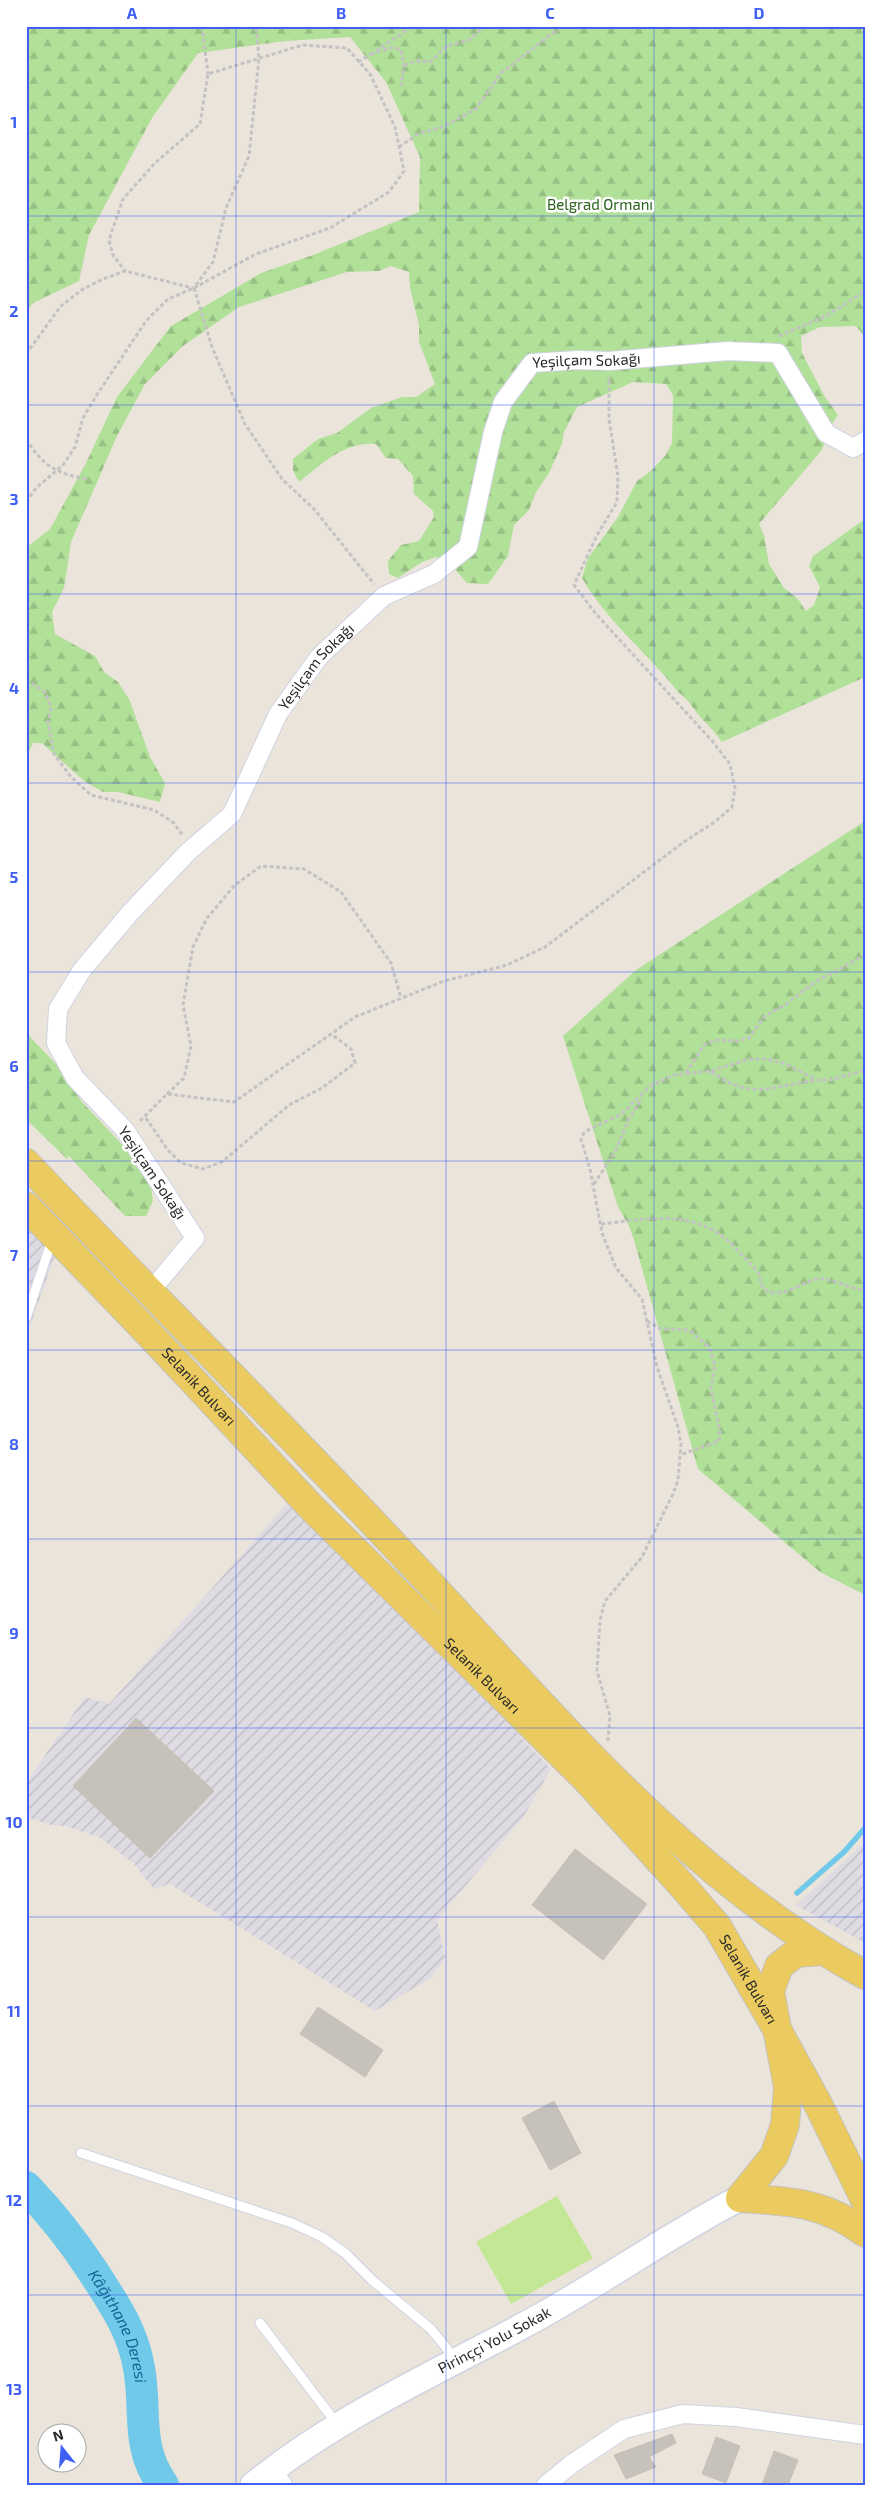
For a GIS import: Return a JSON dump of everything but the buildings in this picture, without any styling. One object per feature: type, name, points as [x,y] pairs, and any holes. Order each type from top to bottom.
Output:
[{"type":"main road","name":"Selanik Bulvarı","points":[[26,1163],[149,1293],[296,1441],[604,1768],[675,1838],[763,1912],[822,1952],[865,1975]]},
{"type":"main road","name":"Selanik Bulvarı","points":[[26,1206],[312,1508],[593,1786],[716,1926],[778,2031],[819,2106],[865,2200]]},
{"type":"main road","points":[[740,2198],[774,2156],[785,2124],[788,2087],[770,1991],[778,1966],[796,1953],[822,1952]]},
{"type":"main road","points":[[740,2198],[787,2201],[828,2210],[865,2233]]},
{"type":"main road","name":"Pirinççi Yolu Sokak","points":[[268,2479],[338,2424],[538,2317],[701,2218],[740,2198]]},
{"type":"street","name":"Yeşilçam Sokağı","points":[[149,1293],[195,1238],[125,1130],[75,1078],[56,1043],[58,1009],[82,970],[130,913],[192,848],[232,814],[278,714],[319,657],[384,596],[434,574],[468,547],[493,432],[503,402],[532,362],[609,361],[728,351],[778,353]]},
{"type":"street","points":[[778,353],[826,432],[853,448],[865,441]]},
{"type":"street","points":[[546,2485],[573,2463],[624,2429],[684,2414],[736,2417],[865,2436]]},
{"type":"lane","points":[[26,1318],[49,1249],[58,1239]]},
{"type":"lane","points":[[81,2153],[292,2223],[322,2237],[344,2253],[373,2281],[432,2329],[456,2360]]},
{"type":"lane","points":[[260,2323],[338,2424]]},
{"type":"path","points":[[125,271],[113,255],[109,240],[123,199],[156,162],[200,124],[208,74],[202,26]]},
{"type":"path","points":[[194,288],[213,262],[226,208],[249,156],[259,58],[256,26]]},
{"type":"path","points":[[358,62],[413,26]]},
{"type":"path","points":[[404,65],[416,61],[430,62],[447,46],[469,40],[481,30],[490,26]]},
{"type":"path","points":[[399,147],[418,134],[442,127],[476,109],[501,73],[562,26]]},
{"type":"path","points":[[26,502],[36,488],[57,470],[75,447],[83,418],[98,393],[146,321],[168,299],[194,288],[256,254],[330,228],[363,210],[389,192],[404,171],[395,128],[387,110],[370,74],[347,48],[303,45],[208,74]]},
{"type":"path","points":[[371,54],[394,47],[401,50],[404,65],[400,86]]},
{"type":"path","points":[[26,354],[60,306],[83,289],[125,271],[194,288]]},
{"type":"path","points":[[194,288],[212,347],[245,424],[282,479],[314,510],[384,596]]},
{"type":"path","points":[[778,353],[779,335],[828,316],[865,291]]},
{"type":"path","points":[[167,1094],[234,1102],[355,1016],[466,974],[507,965],[544,947],[681,844],[716,821],[732,807],[735,788],[730,764],[714,742],[596,614],[574,585],[596,537],[617,502],[618,476],[609,419],[609,361]]},
{"type":"path","points":[[26,440],[49,468],[68,476],[87,479]]},
{"type":"path","points":[[26,680],[45,692],[51,707],[48,723],[54,754],[71,778],[91,795],[154,810],[174,823],[192,848]]},
{"type":"path","points":[[125,1130],[146,1118],[184,1078],[191,1046],[183,1005],[193,947],[207,918],[235,885],[261,866],[304,869],[341,892],[391,963],[401,998]]},
{"type":"path","points":[[686,1073],[704,1045],[717,1040],[738,1041],[749,1038],[765,1016],[786,1005],[815,982],[865,955]]},
{"type":"path","points":[[146,1118],[167,1149],[181,1163],[203,1169],[222,1162],[289,1105],[322,1088],[355,1063],[351,1049],[331,1034]]},
{"type":"path","points":[[604,1768],[610,1716],[597,1671],[600,1620],[605,1601],[642,1557],[664,1513],[678,1480],[680,1455],[678,1427],[657,1368],[642,1299],[616,1268],[602,1233],[594,1185],[582,1139],[584,1133],[620,1115],[662,1079],[686,1073],[711,1071],[738,1061],[766,1059],[786,1064],[817,1080]]},
{"type":"path","points":[[711,1071],[728,1083],[744,1090],[762,1090],[817,1080],[830,1080],[865,1070]]},
{"type":"path","points":[[594,1185],[620,1144],[629,1119],[645,1092]]},
{"type":"path","points":[[600,1224],[668,1218],[687,1219],[705,1224],[730,1242],[758,1271],[761,1286],[768,1292],[778,1293],[819,1279],[865,1290]]},
{"type":"path","points":[[647,1321],[661,1329],[689,1330],[709,1347],[714,1358],[715,1365],[711,1388],[720,1431],[719,1441],[680,1455]]},
{"type":"shaded area","points":[[26,1213],[59,1245],[26,1337]]},
{"type":"shaded area","points":[[294,1496],[551,1769],[524,1816],[437,1920],[445,1958],[431,1978],[375,2011],[170,1884],[154,1889],[134,1864],[101,1838],[66,1826],[50,1825],[26,1817],[26,1783],[85,1697],[109,1704]]},
{"type":"shaded area","points":[[865,1842],[865,1943],[796,1905]]},
{"type":"green space","name":"Belgrad Ormanı","points":[[26,26],[865,26],[865,337],[856,326],[820,327],[801,336],[802,353],[825,397],[838,415],[823,438],[824,445],[821,451],[759,524],[764,535],[769,564],[784,588],[797,598],[806,611],[814,605],[820,587],[809,566],[813,556],[865,519],[865,677],[722,742],[689,702],[616,623],[592,594],[582,578],[588,558],[618,517],[637,481],[651,471],[665,456],[672,443],[673,395],[666,384],[633,382],[577,407],[564,432],[562,444],[549,473],[536,492],[529,510],[514,525],[508,556],[488,584],[467,583],[453,567],[436,557],[422,562],[398,578],[389,574],[388,561],[401,545],[419,541],[434,517],[433,511],[414,494],[413,476],[398,459],[386,458],[376,444],[364,444],[344,450],[334,455],[299,482],[293,470],[293,459],[318,439],[337,433],[371,408],[402,397],[416,397],[435,384],[419,342],[419,325],[410,288],[409,272],[391,266],[379,271],[347,272],[239,307],[183,346],[145,384],[117,436],[71,542],[64,588],[52,612],[55,634],[95,656],[104,672],[118,682],[130,701],[150,757],[165,783],[160,802],[118,792],[103,792],[84,781],[42,743],[33,743],[26,757],[26,548],[50,529],[86,463],[117,397],[171,326],[261,273],[313,255],[419,212],[420,157],[386,82],[350,37],[286,41],[198,53],[152,118],[89,235],[79,281],[33,303],[26,311]]},
{"type":"green space","points":[[865,821],[865,1595],[820,1572],[698,1469],[634,1240],[629,1226],[618,1207],[563,1036],[636,970]]},
{"type":"green space","points":[[26,1029],[31,1038],[56,1064],[82,1102],[129,1152],[135,1165],[141,1169],[151,1187],[153,1201],[146,1216],[125,1216],[67,1154],[68,1160],[26,1119]]},
{"type":"green space","points":[[557,2196],[593,2258],[511,2304],[476,2242]]},
{"type":"waterway","points":[[797,1893],[844,1852],[865,1828]]},
{"type":"waterway","name":"Kâğıthane Deresi","points":[[26,2187],[79,2250],[122,2318],[132,2342],[139,2368],[145,2442],[154,2471],[163,2485]]}]
